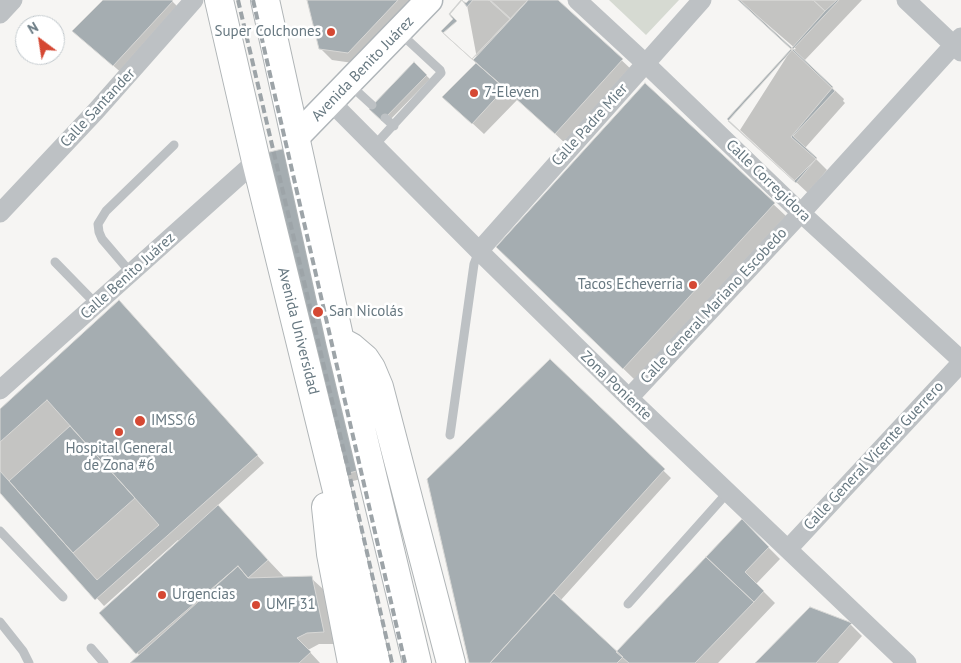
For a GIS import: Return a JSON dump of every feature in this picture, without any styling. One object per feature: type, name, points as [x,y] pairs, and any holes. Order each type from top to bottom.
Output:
[{"type":"highway","name":"Avenida Universidad","points":[[199,0],[256,161],[342,511],[357,663]]},
{"type":"highway","points":[[265,0],[340,341],[417,663]]},
{"type":"highway","points":[[340,341],[351,347],[365,359],[376,377],[451,663]]},
{"type":"highway","points":[[328,455],[326,506],[328,530],[357,663]]},
{"type":"street","points":[[0,14],[13,0]]},
{"type":"street","name":"Calle Santander","points":[[0,213],[199,0]]},
{"type":"street","name":"Avenida Benito Juárez","points":[[296,137],[429,0]]},
{"type":"street","name":"Calle Corregidora","points":[[577,0],[961,361]]},
{"type":"street","name":"Calle Padre Mier","points":[[479,251],[702,0]]},
{"type":"street","points":[[906,0],[958,44]]},
{"type":"street","name":"Calle General Mariano Escobedo","points":[[628,398],[958,44]]},
{"type":"street","name":"Zona Poniente","points":[[340,93],[374,146],[628,398],[907,663]]},
{"type":"street","name":"Calle Benito Juárez","points":[[0,390],[256,161]]},
{"type":"street","name":"Calle General Vicente Guerrero","points":[[788,549],[961,361]]},
{"type":"lane","points":[[374,146],[441,73],[399,32]]},
{"type":"lane","points":[[340,93],[372,105]]},
{"type":"lane","points":[[385,118],[394,126]]},
{"type":"lane","points":[[131,273],[102,239],[98,224],[106,211],[174,145]]},
{"type":"lane","points":[[450,435],[474,264],[479,251]]},
{"type":"lane","points":[[55,262],[96,304]]},
{"type":"lane","points":[[628,604],[728,492]]},
{"type":"lane","points":[[0,531],[63,597]]},
{"type":"lane","points":[[0,622],[29,663]]},
{"type":"lane","points":[[91,648],[104,663]]},
{"type":"shaded area","points":[[609,0],[679,0],[646,35]]},
{"type":"building","points":[[103,0],[173,1],[113,66],[72,31]]},
{"type":"building","points":[[307,0],[398,0],[348,53],[319,49]]},
{"type":"building","points":[[461,0],[466,3],[469,0],[490,0],[511,19],[473,60],[441,31],[453,19],[449,14]]},
{"type":"building","points":[[462,0],[467,7],[473,0],[489,0],[510,19],[472,59],[443,33],[457,21],[450,14]]},
{"type":"building","points":[[489,0],[528,0],[510,19]]},
{"type":"building","points":[[490,0],[528,0],[511,19]]},
{"type":"building","points":[[528,0],[558,0],[623,59],[555,134],[472,59]]},
{"type":"building","points":[[738,0],[813,0],[825,11],[791,49]]},
{"type":"building","points":[[740,0],[839,0],[793,49]]},
{"type":"building","points":[[813,0],[837,0],[825,11]]},
{"type":"building","points":[[791,49],[835,91],[793,136],[817,158],[794,181],[727,119]]},
{"type":"building","points":[[793,49],[833,87],[791,137],[816,159],[796,183],[728,121]]},
{"type":"building","points":[[414,62],[427,75],[382,121],[369,109]]},
{"type":"building","name":"7-Eleven","points":[[476,63],[505,88],[472,124],[442,97]]},
{"type":"building","points":[[645,83],[775,203],[623,369],[496,247]]},
{"type":"building","points":[[299,145],[374,467],[336,476],[261,154]]},
{"type":"building","name":"Hospital General de Zona #6","points":[[119,300],[258,455],[95,600],[0,493],[0,409]]},
{"type":"building","points":[[550,359],[665,469],[490,663],[469,663],[427,479]]},
{"type":"building","points":[[47,400],[159,525],[97,580],[0,471],[0,442]]},
{"type":"building","points":[[70,426],[135,498],[73,553],[9,481]]},
{"type":"building","name":"Urgencias","points":[[218,505],[268,560],[248,578],[238,566],[136,654],[99,613]]},
{"type":"building","points":[[742,519],[769,547],[745,572],[764,591],[754,602],[706,557]]},
{"type":"building","points":[[706,557],[754,602],[695,663],[629,663],[616,652]]},
{"type":"building","name":"UMF 31","points":[[238,566],[248,578],[312,576],[324,632],[307,633],[297,638],[311,652],[299,663],[130,663]]},
{"type":"building","points":[[554,593],[623,657],[617,663],[490,663]]},
{"type":"building","points":[[810,607],[852,623],[816,663],[755,663]]},
{"type":"railway","points":[[238,0],[392,663]]},
{"type":"railway","points":[[253,0],[405,663]]},
{"type":"place","name":"Super Colchones","points":[[331,32]]},
{"type":"place","name":"7-Eleven","points":[[474,93]]},
{"type":"place","name":"Tacos Echeverria","points":[[693,285]]},
{"type":"place","name":"San Nicolás","points":[[318,312]]},
{"type":"place","name":"IMSS 6","points":[[140,421]]},
{"type":"place","name":"Hospital General de Zona #6","points":[[119,432]]},
{"type":"place","name":"Urgencias","points":[[162,595]]},
{"type":"place","name":"UMF 31","points":[[256,605]]}]
